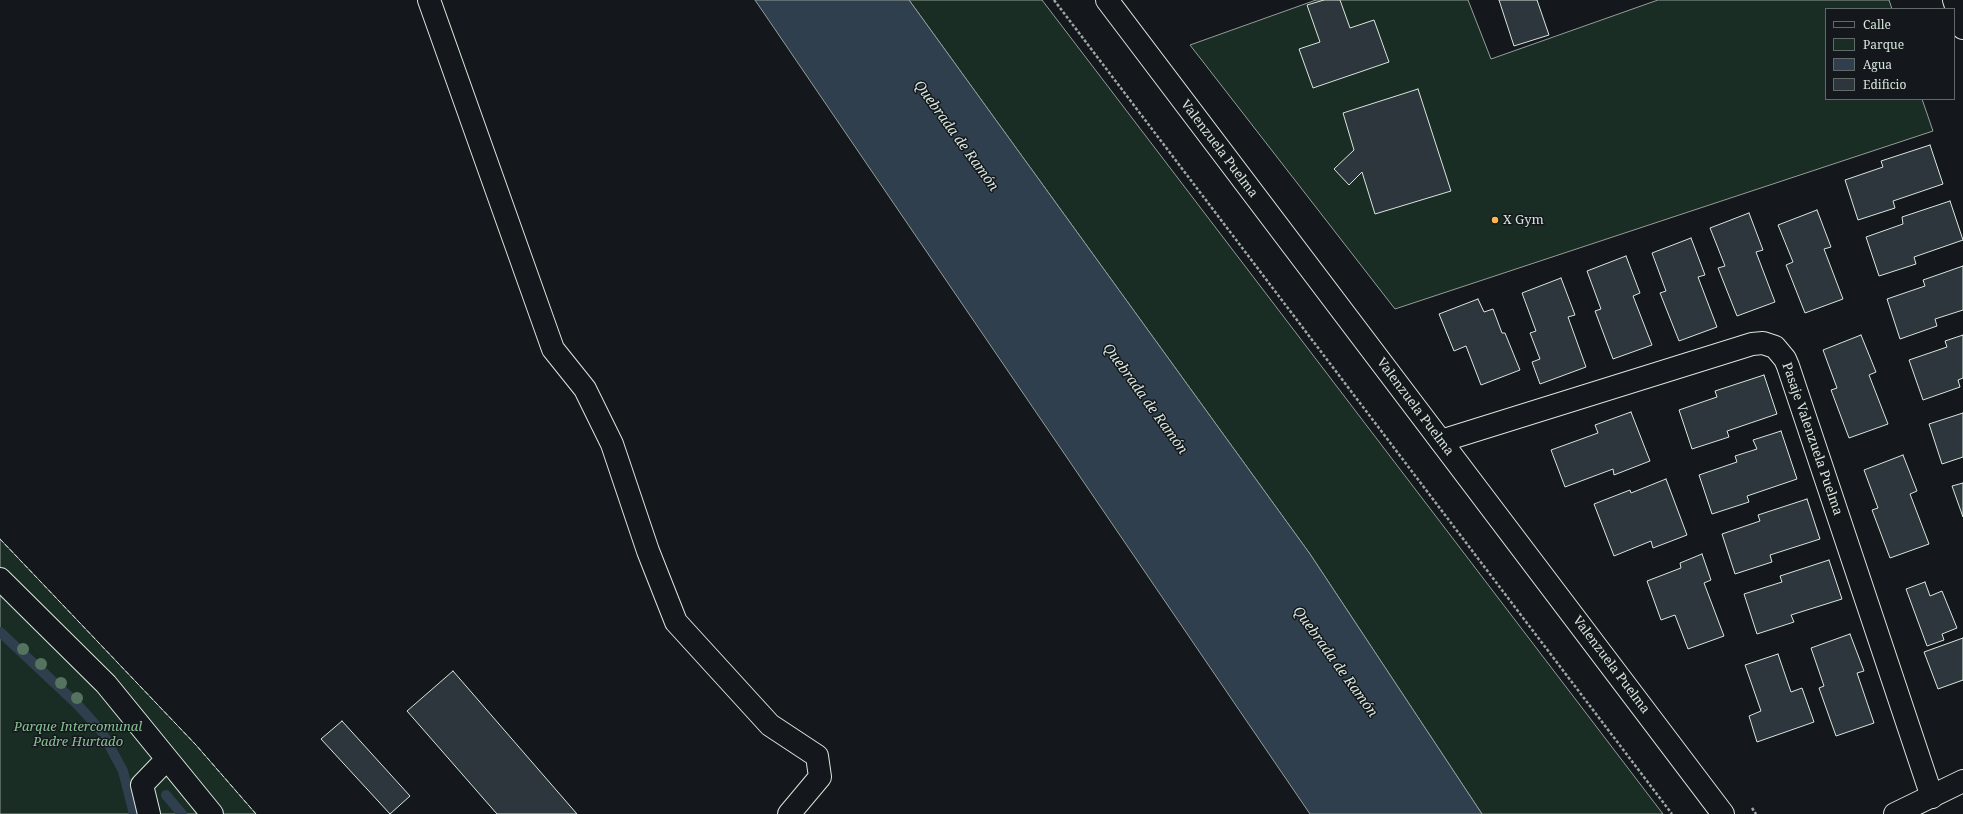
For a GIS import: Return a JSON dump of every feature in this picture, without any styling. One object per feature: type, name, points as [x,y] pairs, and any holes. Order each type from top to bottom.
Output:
[{"type":"main road","points":[[429,0],[553,349],[585,389],[612,444],[648,551],[676,622],[770,725],[817,756],[820,777],[789,814]]},
{"type":"main road","name":"Valenzuela Puelma","points":[[1107,0],[1723,814]]},
{"type":"main road","points":[[1954,0],[1963,28]]},
{"type":"main road","name":"Pasaje Valenzuela Puelma","points":[[1441,441],[1752,344],[1763,343],[1774,347],[1785,358],[1788,366],[1932,797]]},
{"type":"main road","points":[[0,579],[106,684],[212,814]]},
{"type":"main road","points":[[149,814],[142,785],[167,759]]},
{"type":"main road","points":[[1895,814],[1963,781]]},
{"type":"path","points":[[1054,0],[1672,814]]},
{"type":"green space","points":[[909,0],[1042,0],[1663,814],[1482,814],[1310,554]]},
{"type":"green space","name":"X Gym","points":[[1316,0],[1468,0],[1491,59],[1658,0],[1889,0],[1892,8],[1825,8],[1825,100],[1922,100],[1933,131],[1395,309],[1190,45]]},
{"type":"green space","name":"Parque Intercomunal Padre Hurtado","points":[[0,539],[196,745],[256,814],[0,814]]},
{"type":"water","name":"Quebrada de Ramón","points":[[755,0],[909,0],[1310,554],[1482,814],[1310,814]]},
{"type":"building","points":[[1324,0],[1340,0],[1350,28],[1374,20],[1389,62],[1313,88],[1299,49],[1320,42],[1307,5]]},
{"type":"building","points":[[1499,0],[1537,0],[1549,35],[1514,46]]},
{"type":"building","points":[[1418,89],[1451,191],[1375,214],[1362,172],[1349,185],[1334,169],[1354,150],[1343,113]]},
{"type":"building","points":[[1930,145],[1943,184],[1893,201],[1895,208],[1858,220],[1845,180],[1883,167],[1881,161]]},
{"type":"building","points":[[1950,201],[1963,240],[1914,257],[1916,264],[1879,276],[1866,237],[1903,224],[1902,217]]},
{"type":"building","points":[[1817,210],[1831,247],[1824,249],[1843,299],[1805,313],[1786,265],[1793,262],[1778,225]]},
{"type":"building","points":[[1749,213],[1763,250],[1756,252],[1775,302],[1737,316],[1718,268],[1725,266],[1710,228]]},
{"type":"building","points":[[1691,238],[1705,275],[1698,277],[1717,327],[1679,341],[1660,293],[1666,291],[1652,253]]},
{"type":"building","points":[[1626,256],[1640,293],[1633,296],[1652,345],[1613,359],[1595,311],[1601,309],[1587,271]]},
{"type":"building","points":[[1963,266],[1963,310],[1935,319],[1937,326],[1900,339],[1887,299],[1925,286],[1923,280]]},
{"type":"building","points":[[1561,278],[1575,315],[1568,317],[1586,367],[1540,384],[1532,362],[1540,359],[1530,333],[1536,331],[1522,293]]},
{"type":"building","points":[[1478,299],[1484,312],[1493,309],[1502,333],[1505,333],[1520,370],[1481,385],[1466,346],[1454,351],[1439,314]]},
{"type":"building","points":[[1861,335],[1876,372],[1869,375],[1888,424],[1849,438],[1831,390],[1837,388],[1823,350]]},
{"type":"building","points":[[1963,335],[1963,378],[1958,380],[1960,387],[1923,400],[1909,360],[1947,347],[1945,341]]},
{"type":"building","points":[[1764,375],[1777,414],[1727,431],[1729,437],[1692,449],[1679,410],[1717,397],[1715,391]]},
{"type":"building","points":[[1631,412],[1650,461],[1614,475],[1613,469],[1565,487],[1551,450],[1598,433],[1595,425]]},
{"type":"building","points":[[1963,413],[1963,457],[1942,464],[1929,424]]},
{"type":"building","points":[[1781,431],[1797,479],[1747,496],[1749,502],[1712,514],[1699,475],[1737,462],[1735,456],[1757,449],[1753,440]]},
{"type":"building","points":[[1903,455],[1917,491],[1910,494],[1929,544],[1890,558],[1872,510],[1878,508],[1864,470]]},
{"type":"building","points":[[1666,479],[1687,535],[1653,548],[1651,541],[1614,556],[1594,504],[1630,490],[1631,493]]},
{"type":"building","points":[[1963,483],[1963,517],[1952,486]]},
{"type":"building","points":[[1807,499],[1820,539],[1770,555],[1772,562],[1735,574],[1722,534],[1760,521],[1758,515]]},
{"type":"building","points":[[1702,554],[1711,580],[1704,583],[1724,636],[1688,649],[1675,615],[1661,620],[1647,581],[1681,568],[1680,563]]},
{"type":"building","points":[[1829,560],[1842,599],[1791,615],[1794,622],[1757,634],[1744,594],[1782,582],[1780,576]]},
{"type":"building","points":[[1925,582],[1930,596],[1942,591],[1957,628],[1942,634],[1944,640],[1927,646],[1906,589]]},
{"type":"building","points":[[1850,634],[1864,671],[1857,673],[1874,723],[1836,736],[1819,688],[1824,686],[1811,648]]},
{"type":"building","points":[[1963,638],[1963,680],[1938,689],[1924,652]]},
{"type":"building","points":[[1778,654],[1791,692],[1802,688],[1814,722],[1757,742],[1749,716],[1761,711],[1745,665]]},
{"type":"building","points":[[453,671],[577,814],[497,814],[407,711]]},
{"type":"building","points":[[342,721],[410,796],[390,814],[321,739]]},
{"type":"waterway","points":[[0,632],[78,705],[102,732],[123,771],[134,814]]},
{"type":"waterway","points":[[166,795],[182,814]]},
{"type":"fence","points":[[0,539],[196,745],[256,814]]},
{"type":"place","name":"X Gym","points":[[1495,220]]}]
